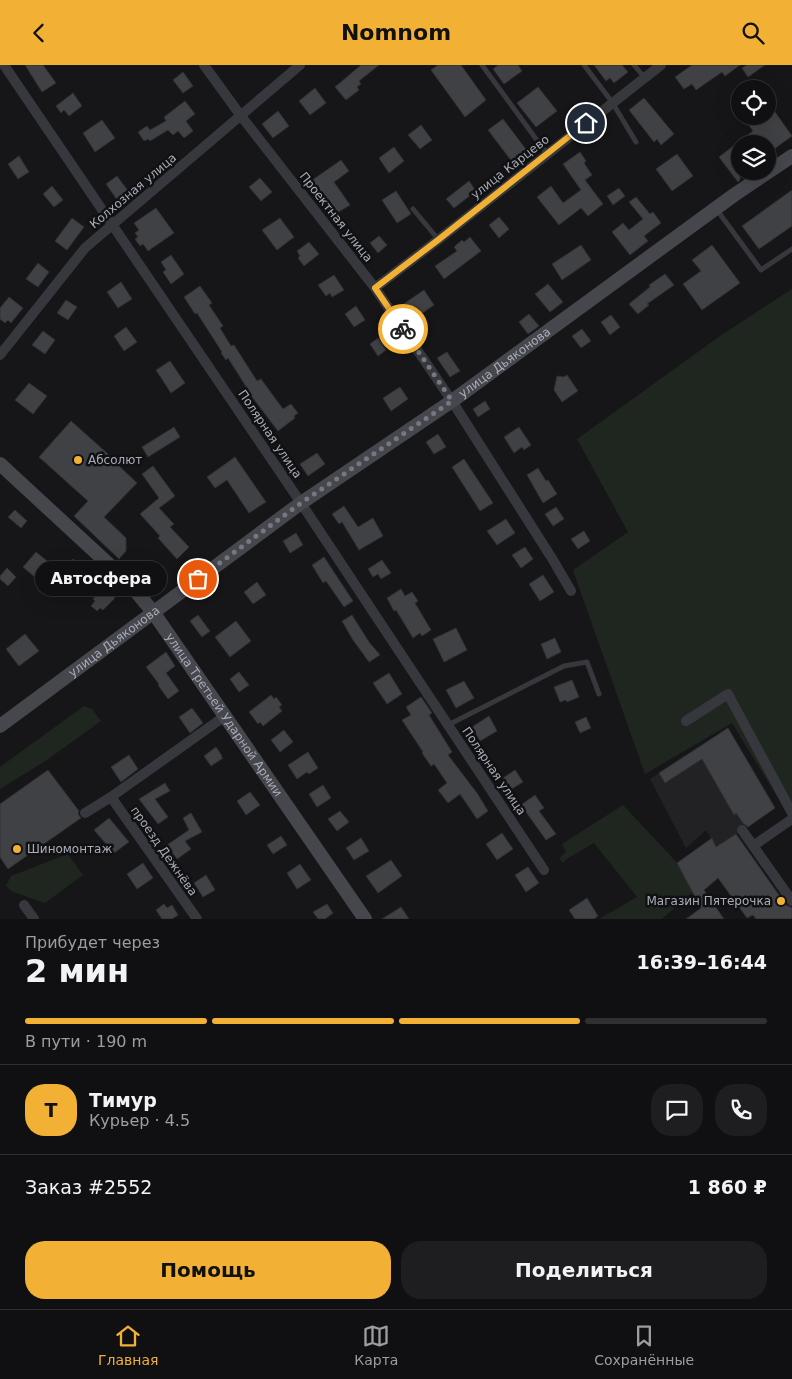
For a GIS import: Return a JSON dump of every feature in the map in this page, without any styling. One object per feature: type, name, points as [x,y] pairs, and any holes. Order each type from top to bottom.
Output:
[{"type":"main road","name":"улица Дьяконова","points":[[0,726],[301,503],[452,401],[716,208],[792,156]]},
{"type":"main road","name":"улица Третьей Ударной Армии","points":[[0,464],[129,583],[153,612],[365,919]]},
{"type":"street","name":"Полярная улица","points":[[4,65],[301,503],[544,870]]},
{"type":"street","name":"Проектная улица","points":[[204,65],[241,116],[375,288],[452,401],[554,560],[571,591]]},
{"type":"street","name":"Колхозная улица","points":[[0,355],[85,248],[300,65]]},
{"type":"street","name":"улица Карцево","points":[[375,288],[661,65]]},
{"type":"street","points":[[686,721],[728,694],[792,813]]},
{"type":"street","points":[[85,813],[111,797],[225,715]]},
{"type":"street","name":"проезд Дежнёва","points":[[111,797],[197,919]]},
{"type":"street","points":[[753,846],[792,819]]},
{"type":"street","points":[[742,830],[792,901]]},
{"type":"street","points":[[24,905],[34,919]]},
{"type":"lane","points":[[482,65],[547,154]]},
{"type":"lane","points":[[584,65],[612,102],[636,142]]},
{"type":"lane","points":[[634,65],[644,77]]},
{"type":"lane","points":[[716,208],[761,270],[792,249]]},
{"type":"lane","points":[[413,209],[438,240]]},
{"type":"lane","points":[[448,725],[564,667],[587,662],[599,694]]},
{"type":"shaded area","points":[[792,289],[792,816],[786,811],[732,723],[645,774],[573,570],[628,532],[577,439],[720,336]]},
{"type":"shaded area","points":[[84,706],[92,709],[101,721],[47,760],[0,789],[0,767]]},
{"type":"shaded area","points":[[728,728],[775,808],[716,847],[706,830],[686,848],[650,779]]},
{"type":"shaded area","points":[[623,805],[682,868],[694,891],[662,919],[599,919],[637,897],[594,843],[563,863],[559,858],[566,852],[562,844]]},
{"type":"shaded area","points":[[68,854],[83,875],[45,903],[13,892],[6,886],[11,876]]},
{"type":"building","points":[[25,65],[43,65],[56,83],[42,92]]},
{"type":"building","points":[[361,65],[379,65],[359,81],[361,84],[357,87],[359,90],[346,100],[335,87]]},
{"type":"building","points":[[438,65],[461,65],[486,100],[465,117],[431,70]]},
{"type":"building","points":[[498,65],[518,65],[522,71],[504,84],[493,69]]},
{"type":"building","points":[[594,65],[622,65],[628,72],[614,83],[610,78],[606,81]]},
{"type":"building","points":[[692,65],[740,65],[725,76],[722,72],[696,90],[692,84],[684,89],[675,77]]},
{"type":"building","points":[[747,65],[765,65],[748,77],[742,68]]},
{"type":"building","points":[[183,72],[193,86],[183,93],[173,80]]},
{"type":"building","points":[[538,87],[557,111],[536,127],[517,103]]},
{"type":"building","points":[[315,88],[326,103],[310,115],[299,101]]},
{"type":"building","points":[[73,93],[82,106],[69,116],[64,110],[61,113],[56,106]]},
{"type":"building","points":[[644,98],[674,134],[661,145],[657,139],[654,142],[629,110]]},
{"type":"building","points":[[185,101],[195,114],[186,121],[193,131],[184,138],[178,131],[173,135],[168,130],[150,141],[148,139],[144,141],[138,132],[147,126],[150,130],[166,121],[164,117]]},
{"type":"building","points":[[278,111],[289,126],[273,138],[262,124]]},
{"type":"building","points":[[776,113],[792,136],[776,148],[776,135],[748,135],[753,131],[749,125],[776,125]]},
{"type":"building","points":[[503,119],[531,156],[516,167],[488,130]]},
{"type":"building","points":[[102,120],[115,138],[95,152],[83,133]]},
{"type":"building","points":[[421,125],[432,140],[420,149],[408,135]]},
{"type":"building","points":[[394,147],[404,161],[389,173],[379,158]]},
{"type":"building","points":[[731,148],[731,173],[719,157]]},
{"type":"building","points":[[580,152],[586,161],[584,163],[592,175],[585,180],[603,204],[588,216],[581,208],[559,225],[537,197],[551,186],[563,203],[581,190],[563,164]]},
{"type":"building","points":[[677,154],[693,176],[672,191],[656,169]]},
{"type":"building","points":[[19,156],[29,172],[18,179],[8,164]]},
{"type":"building","points":[[341,160],[349,171],[334,182],[350,205],[335,214],[311,181]]},
{"type":"building","points":[[117,176],[129,192],[118,201],[106,184]]},
{"type":"building","points":[[260,178],[272,192],[261,201],[249,187]]},
{"type":"building","points":[[469,181],[476,191],[454,208],[446,199]]},
{"type":"building","points":[[52,186],[63,200],[54,207],[43,194]]},
{"type":"building","points":[[619,188],[625,196],[613,205],[607,196]]},
{"type":"building","points":[[792,190],[792,226],[759,249],[742,226]]},
{"type":"building","points":[[396,191],[411,214],[397,223],[382,200]]},
{"type":"building","points":[[636,197],[650,214],[653,212],[661,223],[644,236],[648,241],[630,255],[612,232],[623,223],[629,230],[643,219],[629,202]]},
{"type":"building","points":[[156,208],[174,233],[148,251],[143,244],[140,246],[135,239],[138,237],[135,233],[139,230],[134,223]]},
{"type":"building","points":[[499,217],[509,229],[499,238],[489,225]]},
{"type":"building","points":[[72,218],[84,227],[67,250],[55,241]]},
{"type":"building","points":[[280,218],[294,237],[277,250],[262,230]]},
{"type":"building","points":[[379,236],[387,245],[378,253],[370,243]]},
{"type":"building","points":[[470,237],[481,251],[444,279],[435,266],[457,251],[454,247],[462,240],[464,242]]},
{"type":"building","points":[[309,242],[319,254],[304,266],[298,258],[300,256],[297,251]]},
{"type":"building","points":[[581,245],[591,260],[562,280],[552,264]]},
{"type":"building","points":[[712,245],[740,283],[702,310],[683,284],[701,271],[692,260]]},
{"type":"building","points":[[171,255],[184,274],[171,284],[163,272],[166,270],[161,262]]},
{"type":"building","points":[[38,263],[49,272],[38,287],[26,279]]},
{"type":"building","points":[[665,274],[674,285],[647,304],[649,305],[638,314],[629,304],[650,287],[649,285]]},
{"type":"building","points":[[334,275],[344,290],[332,297],[330,293],[326,296],[318,285]]},
{"type":"building","points":[[121,282],[132,299],[118,308],[107,292]]},
{"type":"building","points":[[548,284],[563,302],[550,312],[535,294]]},
{"type":"building","points":[[200,286],[212,303],[209,305],[223,326],[220,328],[231,346],[234,345],[257,381],[261,379],[283,409],[291,404],[298,413],[294,416],[295,418],[278,431],[246,389],[228,358],[226,360],[197,313],[195,314],[184,297]]},
{"type":"building","points":[[424,290],[434,305],[421,314],[418,309],[409,315],[402,305]]},
{"type":"building","points":[[9,297],[23,308],[11,323],[8,320],[5,323],[0,319],[0,308]]},
{"type":"building","points":[[66,300],[77,307],[68,320],[57,313]]},
{"type":"building","points":[[356,306],[365,320],[354,327],[345,314]]},
{"type":"building","points":[[529,314],[539,326],[528,334],[519,322]]},
{"type":"building","points":[[611,315],[620,327],[610,335],[601,322]]},
{"type":"building","points":[[126,327],[137,342],[124,351],[114,336]]},
{"type":"building","points":[[582,329],[591,341],[581,348],[572,336]]},
{"type":"building","points":[[43,331],[55,340],[45,354],[32,345]]},
{"type":"building","points":[[378,338],[386,350],[378,356],[370,344]]},
{"type":"building","points":[[447,352],[460,371],[450,377],[437,358]]},
{"type":"building","points":[[170,361],[185,383],[171,393],[156,370]]},
{"type":"building","points":[[567,375],[578,391],[562,402],[554,390],[557,376],[564,377]]},
{"type":"building","points":[[29,383],[47,396],[33,414],[15,400]]},
{"type":"building","points":[[400,387],[408,399],[391,411],[383,398]]},
{"type":"building","points":[[485,401],[490,409],[478,417],[473,409]]},
{"type":"building","points":[[71,421],[117,462],[137,483],[104,517],[126,538],[126,551],[119,559],[74,516],[88,501],[39,457]]},
{"type":"building","points":[[174,427],[180,437],[148,457],[142,447]]},
{"type":"building","points":[[519,427],[531,445],[524,450],[522,447],[514,453],[504,437]]},
{"type":"building","points":[[438,434],[446,447],[434,454],[426,442]]},
{"type":"building","points":[[317,453],[325,464],[308,476],[300,464]]},
{"type":"building","points":[[235,457],[266,502],[249,513],[227,480],[215,488],[207,477]]},
{"type":"building","points":[[464,459],[493,503],[480,511],[452,467]]},
{"type":"building","points":[[153,466],[175,496],[159,508],[174,524],[170,527],[189,547],[177,559],[140,514],[159,498],[142,474]]},
{"type":"building","points":[[538,468],[557,494],[543,503],[527,475]]},
{"type":"building","points":[[344,506],[358,527],[373,518],[383,536],[359,550],[342,522],[339,524],[332,514]]},
{"type":"building","points":[[556,507],[564,519],[553,526],[545,514]]},
{"type":"building","points":[[15,510],[27,521],[21,528],[8,517]]},
{"type":"building","points":[[506,519],[515,533],[497,545],[487,531]]},
{"type":"building","points":[[584,531],[590,541],[578,549],[571,539]]},
{"type":"building","points":[[296,533],[303,545],[290,553],[283,541]]},
{"type":"building","points":[[525,547],[533,559],[521,568],[512,555]]},
{"type":"building","points":[[36,552],[51,564],[37,579],[23,567]]},
{"type":"building","points":[[324,557],[353,601],[344,607],[326,581],[323,583],[312,565]]},
{"type":"building","points":[[73,559],[85,570],[75,581],[63,571]]},
{"type":"building","points":[[382,560],[391,573],[381,579],[378,574],[373,577],[368,569]]},
{"type":"building","points":[[142,562],[156,562],[164,572],[134,571]]},
{"type":"building","points":[[7,568],[16,577],[8,586],[0,579],[0,576]]},
{"type":"building","points":[[543,575],[554,592],[540,601],[529,584]]},
{"type":"building","points":[[257,582],[266,595],[253,604],[244,592]]},
{"type":"building","points":[[103,587],[115,598],[103,610],[100,608],[97,611],[91,606],[95,601],[93,599]]},
{"type":"building","points":[[401,589],[405,596],[412,592],[418,601],[415,603],[431,630],[422,636],[420,633],[413,638],[387,598]]},
{"type":"building","points":[[198,615],[210,631],[202,637],[190,621]]},
{"type":"building","points":[[352,615],[369,642],[380,655],[369,662],[342,621]]},
{"type":"building","points":[[236,621],[251,641],[230,657],[215,637]]},
{"type":"building","points":[[456,628],[467,650],[444,662],[433,639]]},
{"type":"building","points":[[25,634],[39,651],[19,666],[6,649]]},
{"type":"building","points":[[555,638],[561,652],[547,659],[541,644]]},
{"type":"building","points":[[166,652],[175,666],[166,673],[179,691],[168,699],[146,667]]},
{"type":"building","points":[[239,672],[249,685],[239,692],[230,679]]},
{"type":"building","points":[[389,673],[402,694],[387,704],[373,683]]},
{"type":"building","points":[[572,680],[579,697],[567,702],[566,700],[560,702],[554,687]]},
{"type":"building","points":[[464,681],[474,698],[456,708],[446,690]]},
{"type":"building","points":[[271,695],[274,699],[276,697],[282,705],[279,707],[282,711],[263,726],[260,722],[258,724],[249,712]]},
{"type":"building","points":[[421,697],[432,713],[429,715],[452,752],[448,755],[477,793],[488,811],[477,819],[460,794],[448,803],[438,790],[447,783],[434,764],[431,766],[402,720],[411,715],[406,707]]},
{"type":"building","points":[[192,708],[203,723],[190,733],[179,717]]},
{"type":"building","points":[[489,716],[497,731],[480,741],[472,727]]},
{"type":"building","points":[[586,717],[591,728],[580,733],[575,722]]},
{"type":"building","points":[[728,728],[775,808],[748,827],[736,813],[734,815],[702,759],[665,783],[659,773]]},
{"type":"building","points":[[284,730],[293,742],[280,752],[271,740]]},
{"type":"building","points":[[216,747],[223,758],[211,766],[204,756]]},
{"type":"building","points":[[308,752],[318,768],[309,774],[307,772],[297,779],[288,765]]},
{"type":"building","points":[[129,755],[138,769],[121,782],[111,767]]},
{"type":"building","points":[[48,770],[79,811],[78,814],[81,818],[8,869],[0,857],[0,804]]},
{"type":"building","points":[[515,770],[523,782],[510,790],[503,778]]},
{"type":"building","points":[[165,783],[170,791],[155,799],[168,817],[158,824],[139,799]]},
{"type":"building","points":[[323,785],[331,798],[317,807],[309,794]]},
{"type":"building","points":[[250,792],[260,805],[246,815],[237,801]]},
{"type":"building","points":[[535,795],[544,808],[539,811],[556,834],[546,840],[521,805]]},
{"type":"building","points":[[340,811],[349,822],[337,831],[328,819]]},
{"type":"building","points":[[191,813],[202,832],[185,841],[191,849],[177,859],[167,845],[189,830],[183,818]]},
{"type":"building","points":[[109,818],[129,842],[114,853],[94,830]]},
{"type":"building","points":[[502,833],[513,849],[497,860],[486,844]]},
{"type":"building","points":[[736,834],[786,905],[792,908],[792,919],[756,919],[753,915],[747,918],[718,878],[704,890],[724,919],[686,919],[701,908],[677,863],[712,838],[716,847]]},
{"type":"building","points":[[281,836],[287,845],[273,854],[267,845]]},
{"type":"building","points":[[361,838],[369,851],[354,860],[346,848]]},
{"type":"building","points":[[391,860],[402,876],[378,893],[366,876]]},
{"type":"building","points":[[143,863],[153,878],[137,889],[127,874]]},
{"type":"building","points":[[300,864],[311,880],[297,889],[287,873]]},
{"type":"building","points":[[528,867],[539,883],[526,892],[515,875]]},
{"type":"building","points":[[206,875],[215,890],[203,897],[194,883]]},
{"type":"building","points":[[587,898],[598,916],[594,919],[575,919],[569,910]]},
{"type":"building","points":[[164,904],[167,908],[172,905],[178,915],[172,919],[162,919],[156,910]]},
{"type":"building","points":[[327,904],[333,913],[325,919],[318,919],[313,912]]},
{"type":"building","points":[[401,907],[409,919],[382,919]]},
{"type":"way so far","points":[[198,579],[301,503],[452,401],[403,329]]},
{"type":"place","name":"Абсолют","points":[[78,460]]},
{"type":"place","name":"Автосфера","points":[[198,579]]},
{"type":"place","name":"Шиномонтаж","points":[[17,849]]},
{"type":"place","name":"Магазин Пятерочка","points":[[781,901]]},
{"type":"route","points":[[403,329],[375,288],[586,123]]}]
